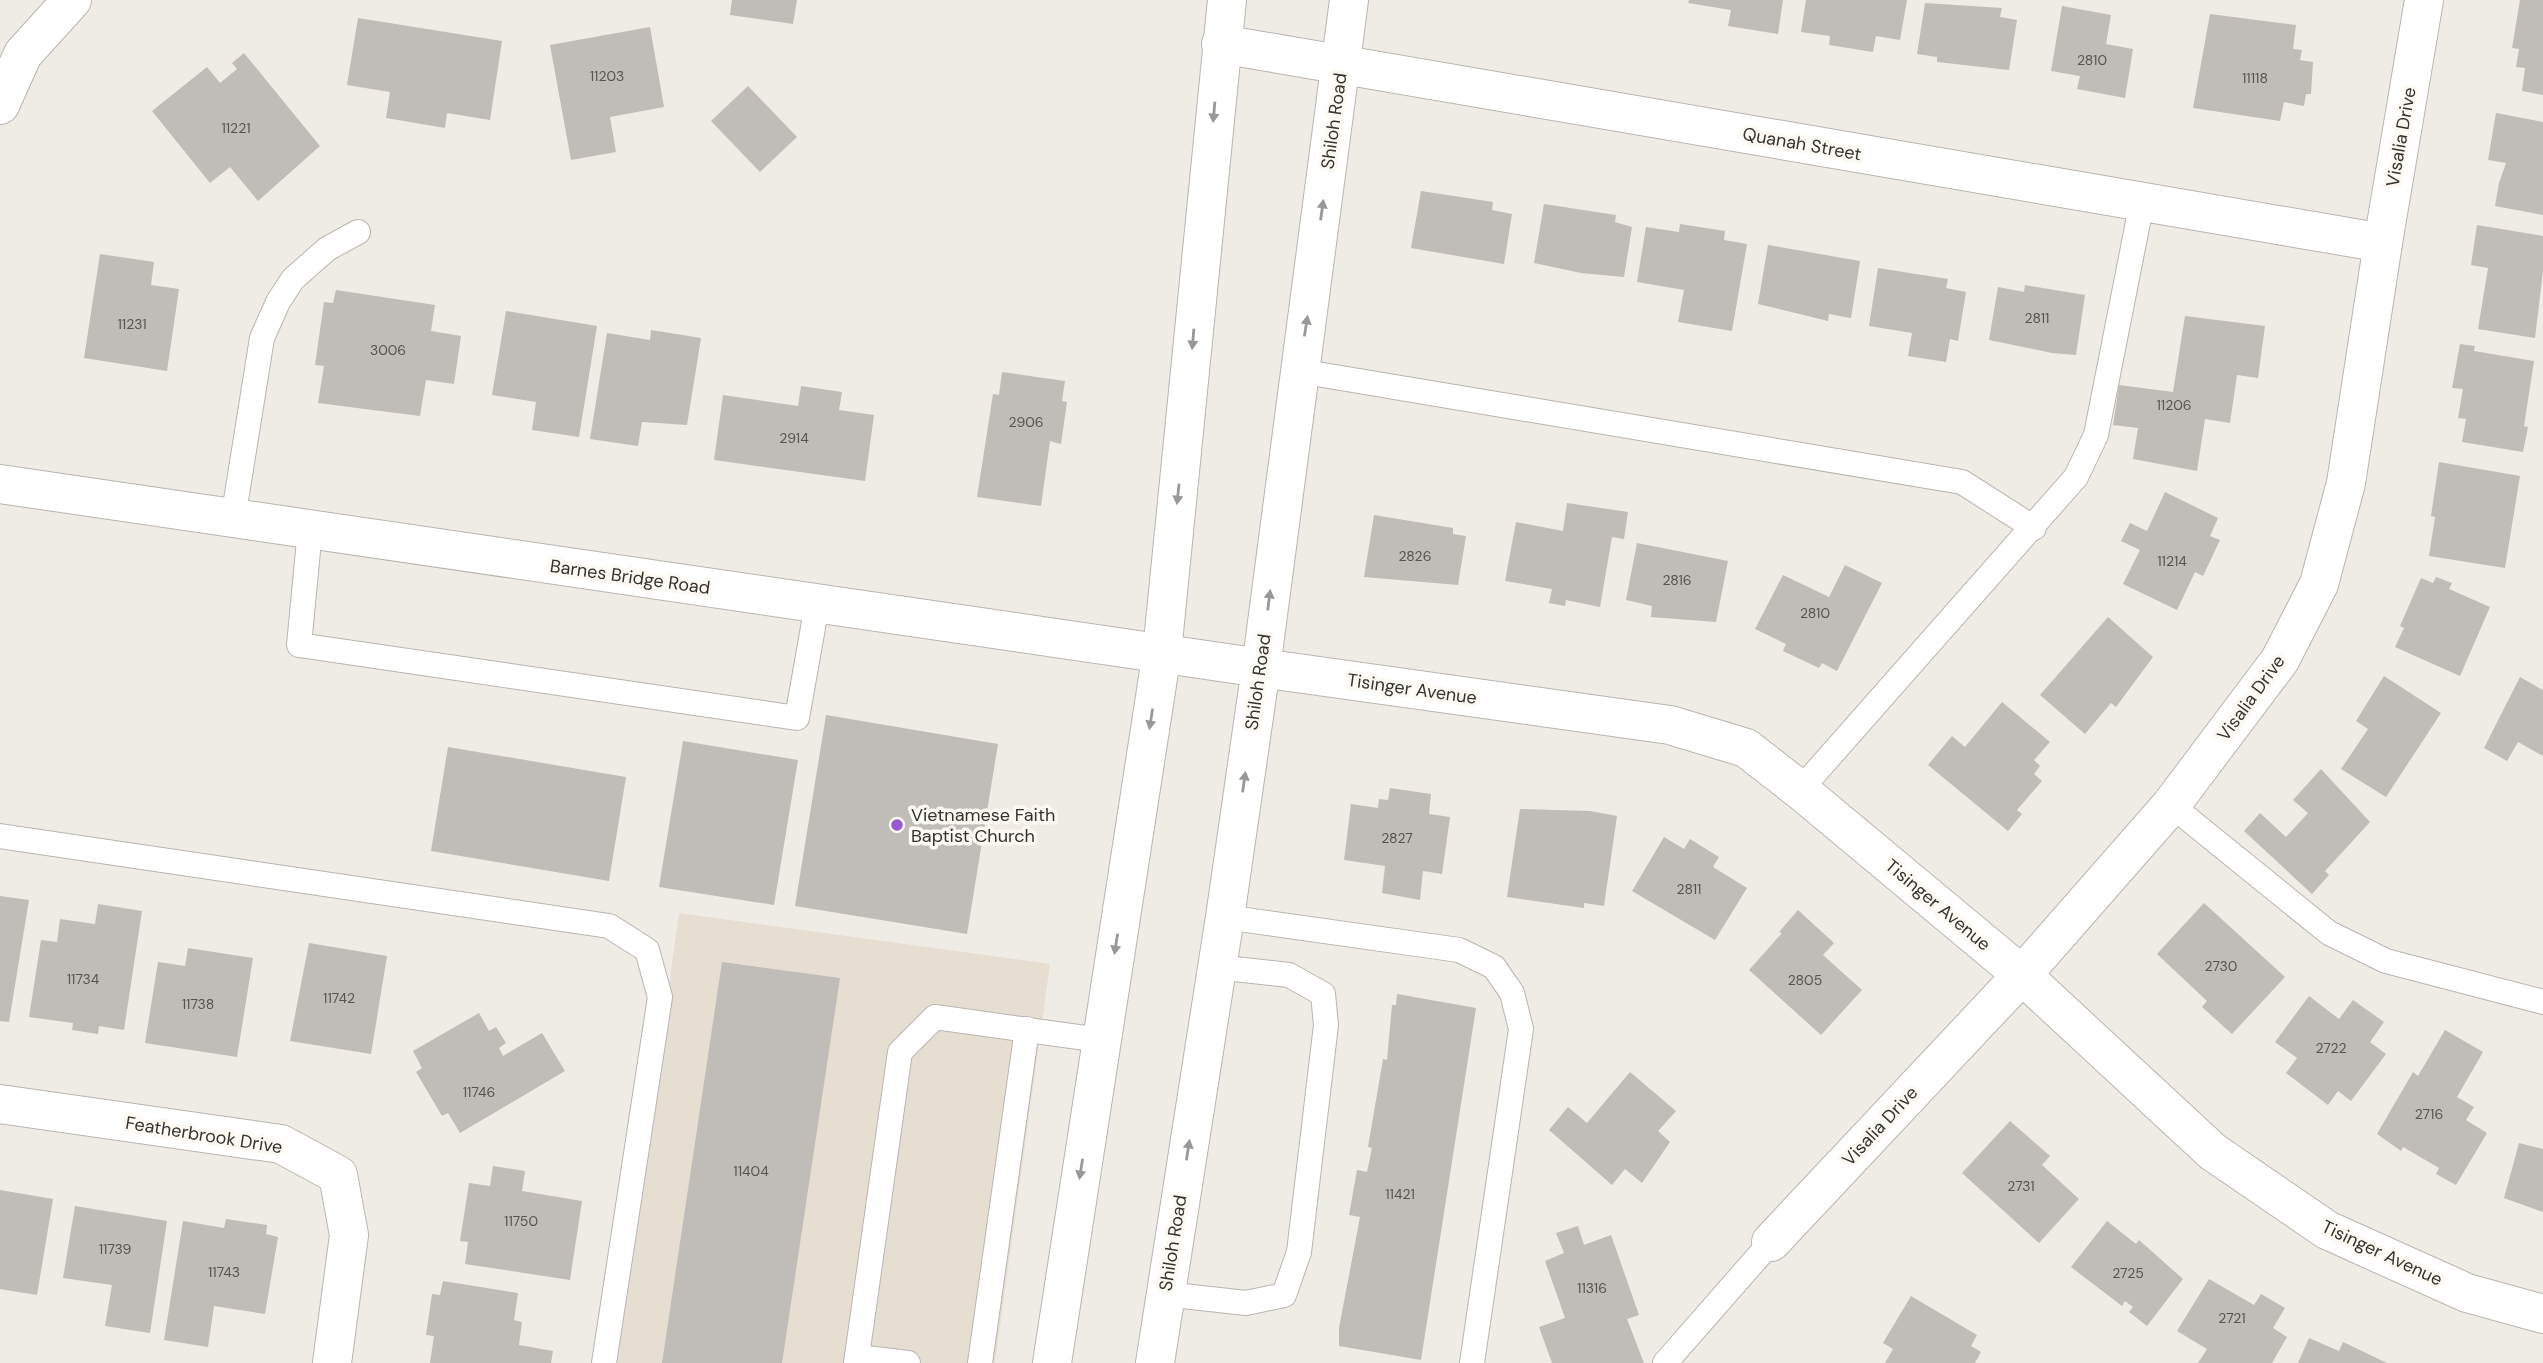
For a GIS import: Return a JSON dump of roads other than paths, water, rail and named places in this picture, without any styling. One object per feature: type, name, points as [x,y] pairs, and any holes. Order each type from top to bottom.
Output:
[{"type":"street","points":[[0,105],[23,54],[72,0]]},
{"type":"street","points":[[1052,1363],[1162,652],[1227,0]]},
{"type":"street","name":"Shiloh Road","points":[[1155,1363],[1261,668],[1349,0]]},
{"type":"street","name":"Visalia Drive","points":[[1771,1242],[2022,975],[2171,805],[2280,660],[2319,584],[2346,483],[2424,0]]},
{"type":"street","name":"Quanah Street","points":[[1221,44],[2383,243]]},
{"type":"street","name":"Barnes Bridge Road","points":[[0,484],[1261,668]]},
{"type":"street","name":"Tisinger Avenue","points":[[1261,668],[1670,725],[1746,748],[2022,975],[2213,1152],[2327,1230],[2467,1293],[2543,1314]]},
{"type":"street","name":"Featherbrook Drive","points":[[0,1104],[281,1144],[338,1175],[349,1235],[332,1363]]},
{"type":"lane","points":[[1800,790],[2076,477],[2096,435],[2142,202]]},
{"type":"lane","points":[[233,519],[261,338],[278,302],[293,279],[327,249],[358,232]]},
{"type":"lane","points":[[1299,372],[1962,482],[2034,527]]},
{"type":"lane","points":[[310,530],[299,645],[797,718],[817,605]]},
{"type":"lane","points":[[2171,805],[2329,933],[2386,961],[2543,1002]]},
{"type":"lane","points":[[0,836],[609,926],[647,950],[660,998],[604,1363]]},
{"type":"lane","points":[[1225,917],[1460,950],[1494,967],[1512,993],[1521,1029],[1472,1363]]},
{"type":"lane","points":[[1165,1294],[1246,1303],[1284,1295],[1299,1252],[1326,1025],[1323,994],[1289,975],[1216,967]]},
{"type":"lane","points":[[908,1363],[856,1360],[900,1052],[935,1017],[1100,1040]]},
{"type":"lane","points":[[980,1363],[1027,1029]]},
{"type":"lane","points":[[1665,1363],[1771,1242]]},
{"type":"place","name":"Vietnamese Faith Baptist Church","points":[[897,825]]}]
